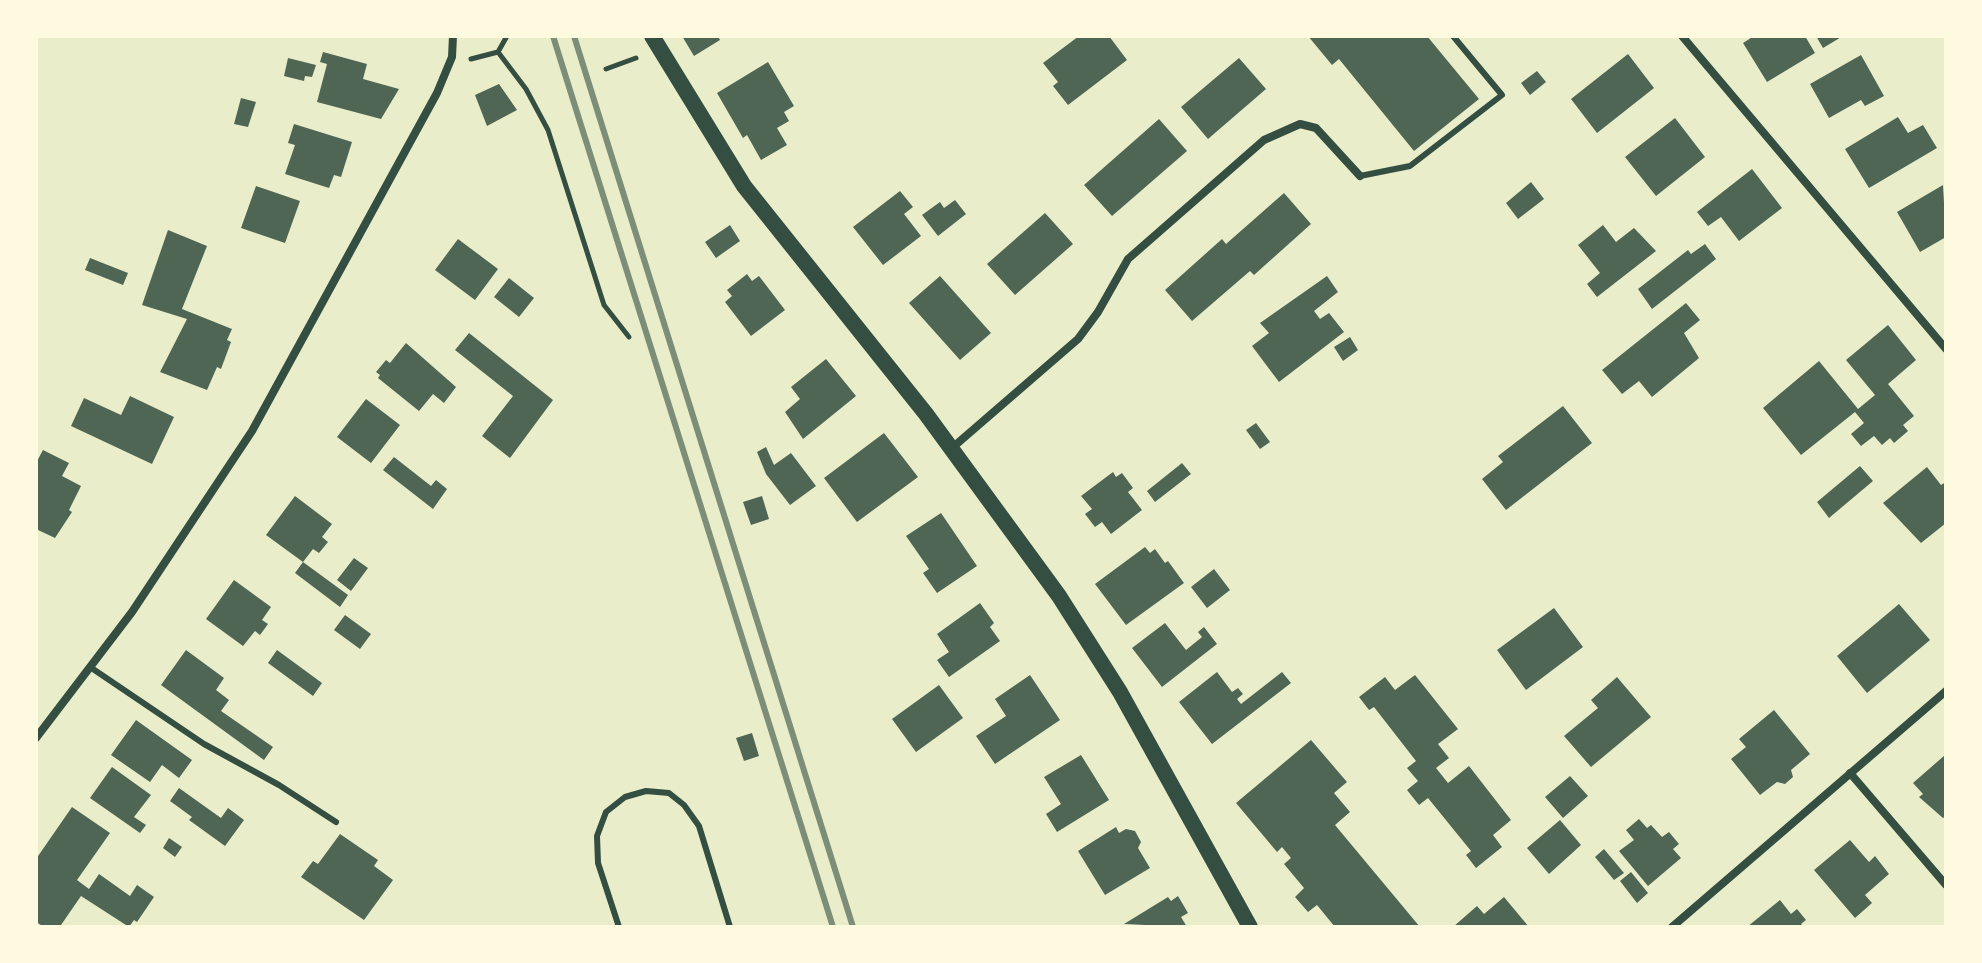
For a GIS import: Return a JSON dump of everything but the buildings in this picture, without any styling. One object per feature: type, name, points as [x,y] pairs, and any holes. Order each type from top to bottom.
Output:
[{"type":"main road","points":[[652,36],[744,186],[951,449],[1090,643],[1250,927]]},
{"type":"street","points":[[36,738],[198,517],[252,431],[437,93],[452,57],[453,36]]},
{"type":"street","points":[[1682,36],[1946,349]]},
{"type":"street","points":[[951,449],[1078,339],[1128,259],[1264,140],[1300,124],[1316,128],[1360,176]]},
{"type":"street","points":[[1672,927],[1946,691]]},
{"type":"street","points":[[1850,773],[1946,885]]},
{"type":"lane","points":[[1360,176],[1410,166],[1502,95],[1453,36]]},
{"type":"lane","points":[[90,667],[204,744],[279,785],[336,822]]},
{"type":"lane","points":[[619,927],[598,863],[597,836],[606,812],[625,797],[646,791],[669,793],[684,805],[699,826],[730,927]]},
{"type":"path","points":[[452,57],[475,59],[498,52],[507,36]]},
{"type":"path","points":[[498,52],[526,89],[548,130],[604,305],[629,337]]},
{"type":"path","points":[[606,69],[631,61]]},
{"type":"railway","points":[[553,36],[833,927]]},
{"type":"railway","points":[[574,36],[853,927]]}]
